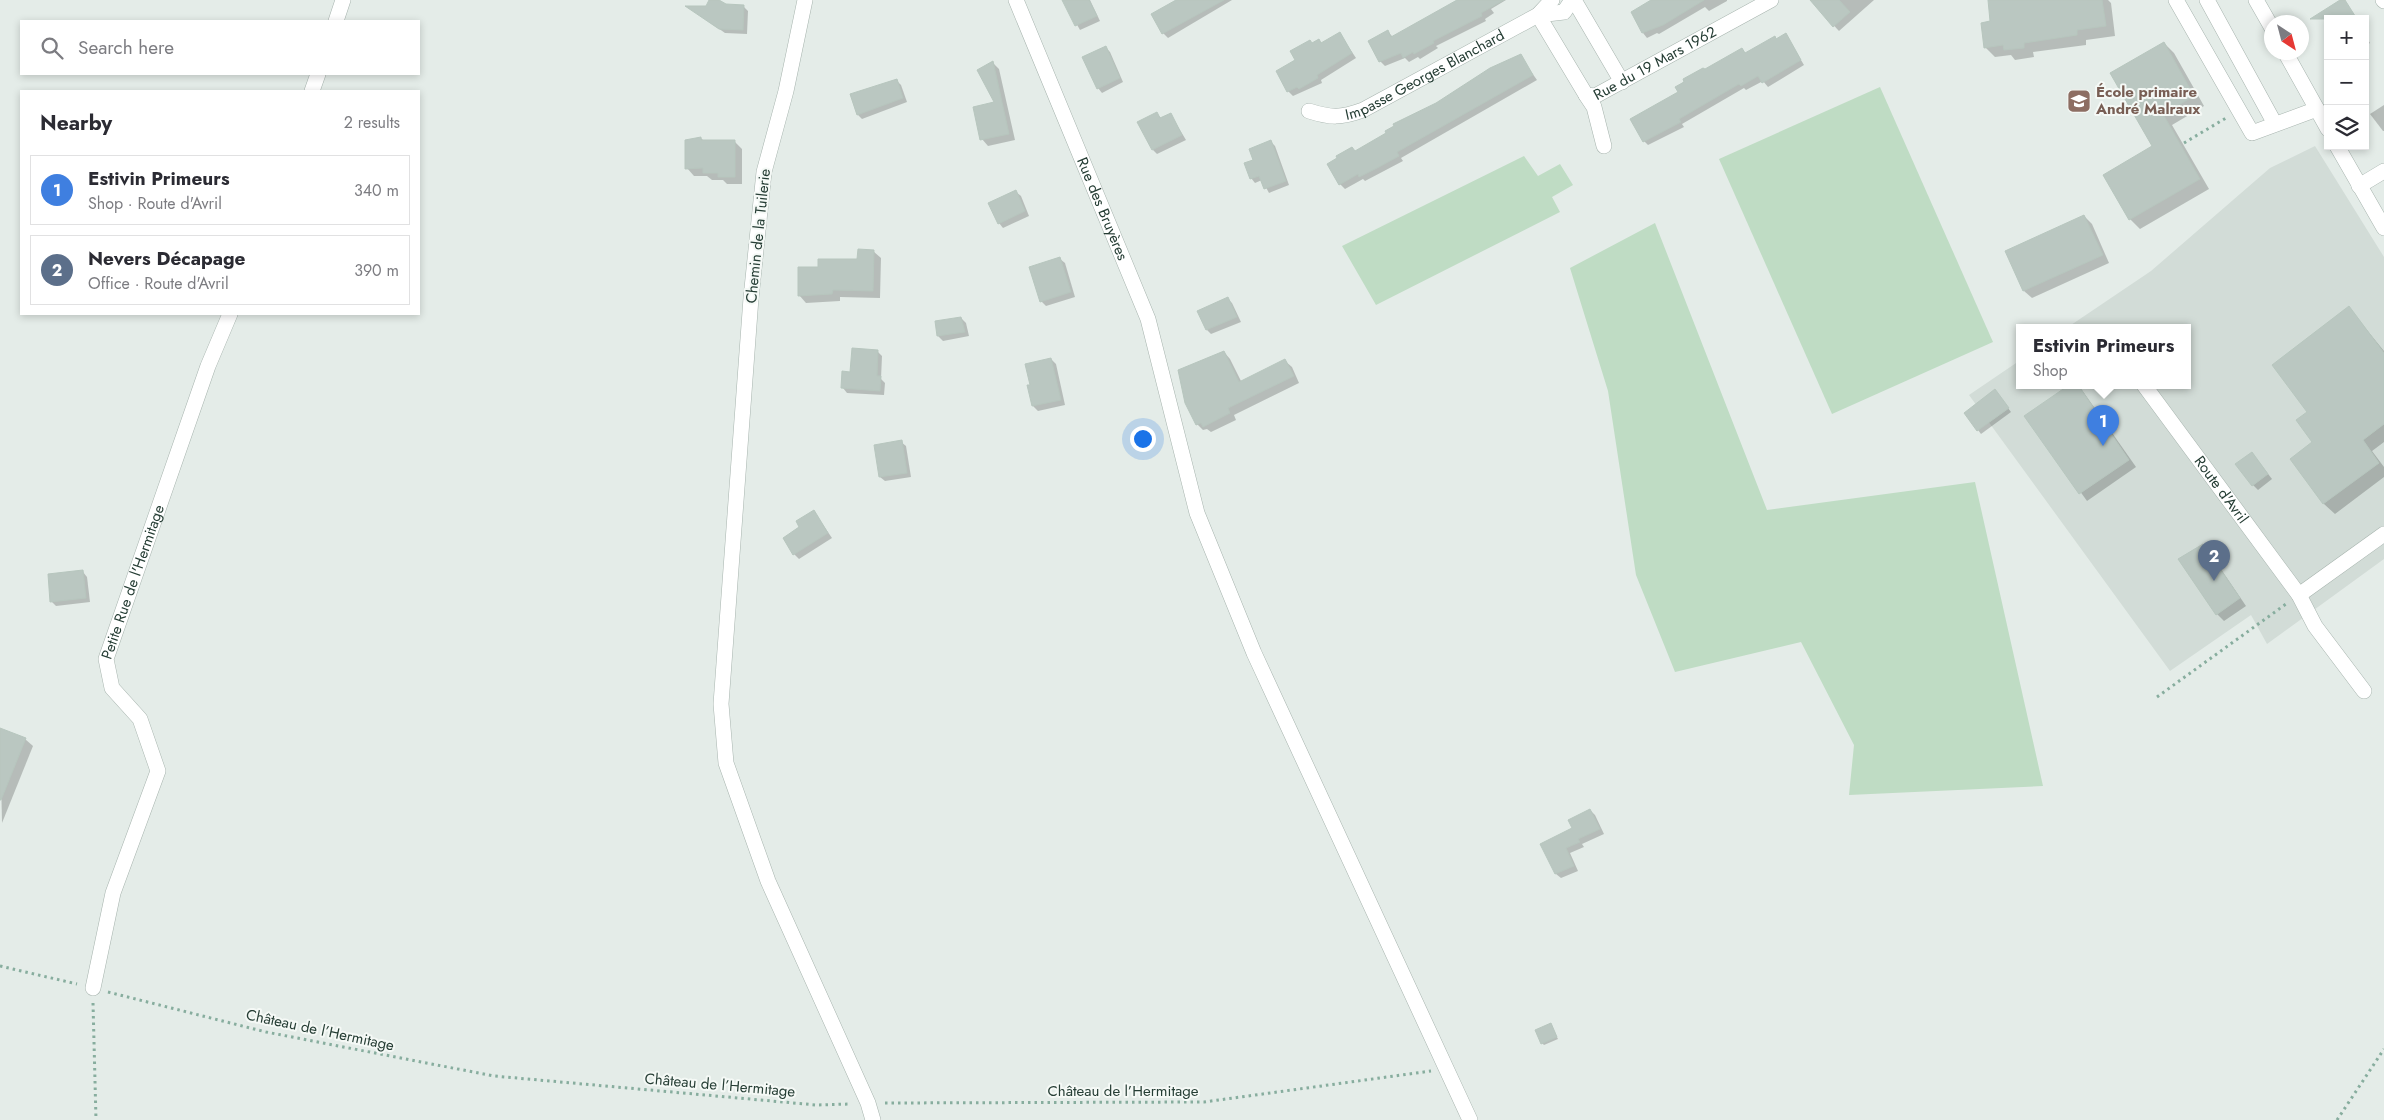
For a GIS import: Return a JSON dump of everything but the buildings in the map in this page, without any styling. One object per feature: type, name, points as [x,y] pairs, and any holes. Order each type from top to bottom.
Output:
[{"type":"street","points":[[336,20],[342,0]]},
{"type":"street","name":"Chemin de la Tuilerie","points":[[806,0],[786,91],[764,172],[751,298],[721,704],[726,763],[768,881],[868,1103],[873,1120]]},
{"type":"street","name":"Rue des Bruyères","points":[[1016,0],[1148,319],[1197,513],[1254,654],[1470,1120]]},
{"type":"street","points":[[1538,15],[1552,0]]},
{"type":"street","points":[[1538,15],[1564,12],[1573,0],[1622,82]]},
{"type":"street","name":"Rue du 19 Mars 1962","points":[[1538,15],[1586,95],[1595,96],[1771,0]]},
{"type":"street","points":[[2176,0],[2252,133],[2317,109]]},
{"type":"street","points":[[2207,0],[2275,124]]},
{"type":"street","points":[[2256,0],[2265,15]]},
{"type":"street","name":"Impasse Georges Blanchard","points":[[1309,111],[1328,117],[1345,116],[1363,110],[1538,15]]},
{"type":"street","points":[[2290,60],[2324,122]]},
{"type":"street","points":[[312,90],[318,75]]},
{"type":"street","points":[[1586,95],[1594,107],[1604,146]]},
{"type":"street","points":[[2339,150],[2384,228]]},
{"type":"street","points":[[2359,186],[2384,171]]},
{"type":"street","name":"Petite Rue de l'Hermitage","points":[[93,988],[113,893],[158,771],[140,719],[112,688],[106,659],[208,366],[230,315]]},
{"type":"street","name":"Route d'Avril","points":[[2147,389],[2298,595],[2315,626],[2364,691]]},
{"type":"street","points":[[2298,595],[2384,534]]},
{"type":"path","points":[[2157,696],[2298,595]]},
{"type":"path","name":"Château de l’Hermitage","points":[[0,966],[266,1032],[494,1076],[816,1105],[868,1103],[1204,1102],[1448,1069]]},
{"type":"path","points":[[93,988],[96,1120]]},
{"type":"path","points":[[2337,1120],[2384,1049]]},
{"type":"shaded area","points":[[2315,146],[2384,257],[2384,559],[2267,644],[2251,615],[2170,671],[1969,395],[2016,363],[2016,389],[2191,389],[2191,324],[2072,324],[2151,271],[2270,168]]},
{"type":"green space","points":[[1880,87],[1993,342],[1832,414],[1719,159]]},
{"type":"green space","points":[[1524,156],[1538,176],[1560,164],[1573,185],[1552,197],[1560,212],[1376,305],[1342,246]]},
{"type":"green space","points":[[1655,223],[1767,510],[1975,482],[2043,786],[1849,795],[1854,745],[1801,642],[1675,672],[1636,575],[1608,391],[1570,268]]},
{"type":"place","name":"École primaire André Malraux","points":[[2079,101]]},
{"type":"place","name":"Estivin Primeurs","points":[[2103,446]]},
{"type":"place","name":"Nevers Décapage","points":[[2214,581]]}]
